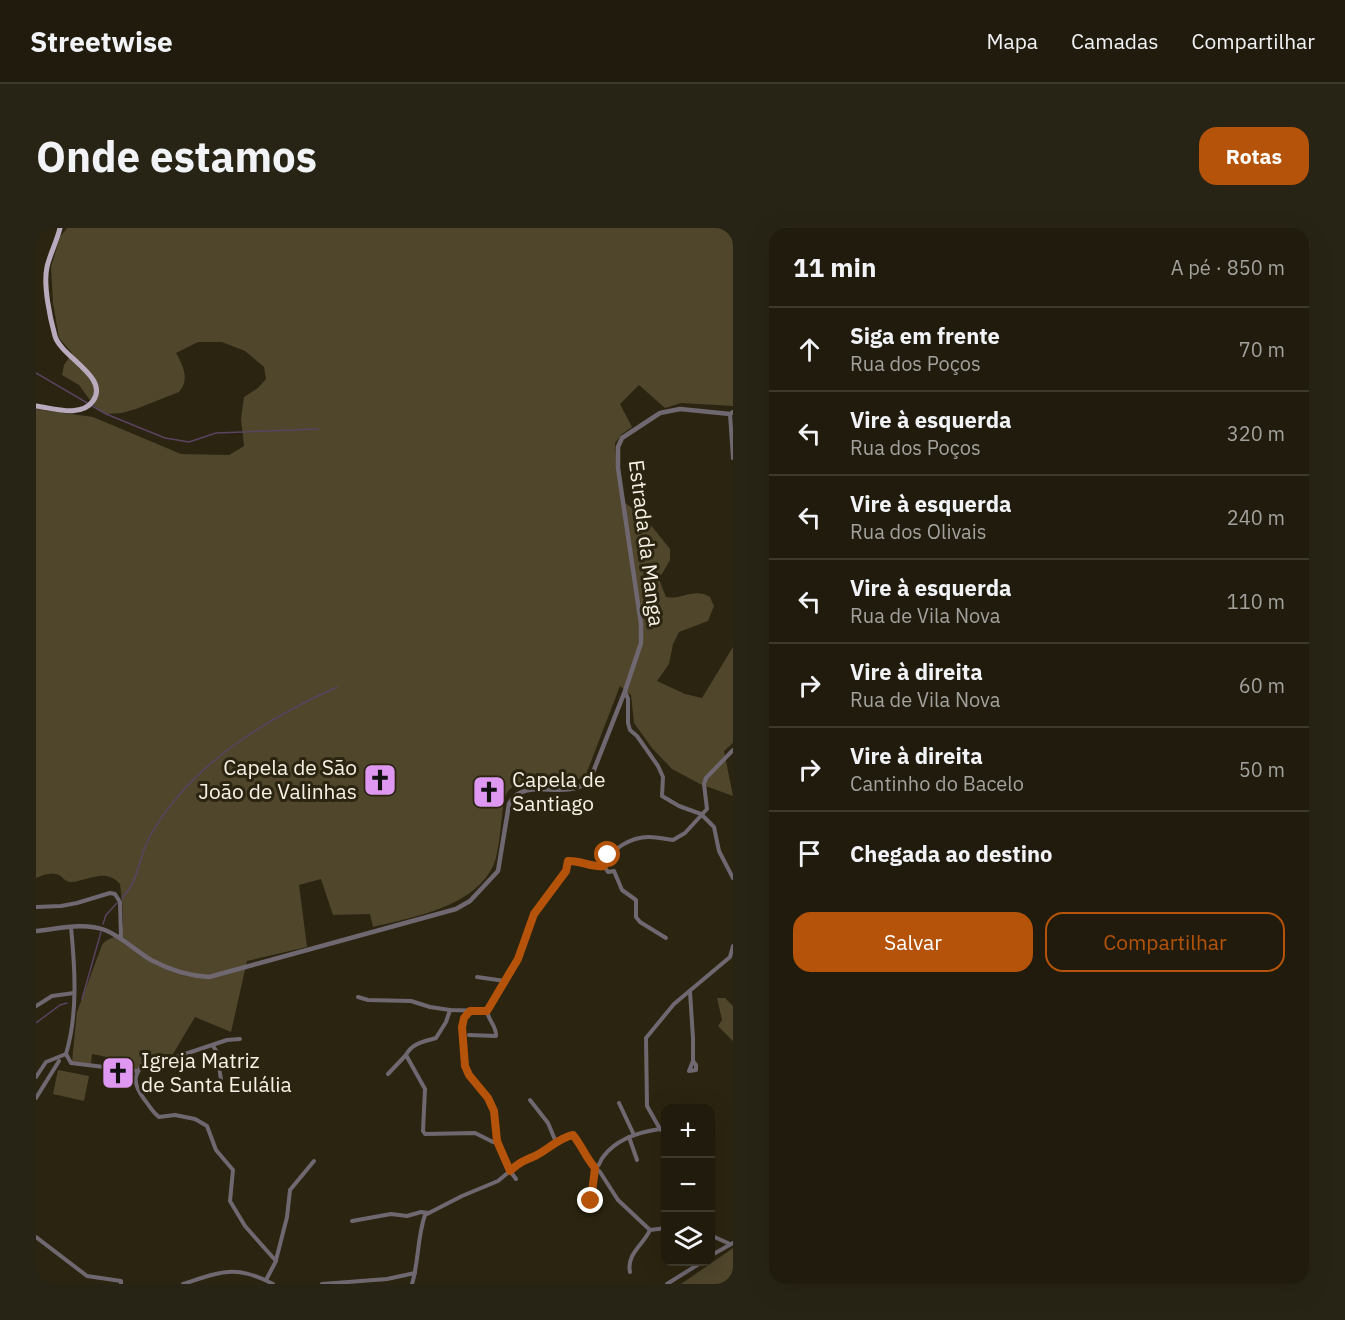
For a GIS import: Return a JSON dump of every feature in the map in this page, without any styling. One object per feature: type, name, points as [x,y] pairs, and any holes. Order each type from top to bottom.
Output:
[{"type":"main road","points":[[36,406],[72,411],[88,406],[96,393],[96,386],[91,375],[63,351],[53,329],[46,274],[60,228]]},
{"type":"street","name":"Estrada da Manga","points":[[121,940],[153,961],[195,976],[208,977],[456,909],[470,900],[498,871],[509,804],[512,798],[528,789],[571,791],[582,788],[590,780],[626,691],[641,643],[641,624],[618,468],[618,447],[622,438],[660,413],[680,409],[731,413]]},
{"type":"street","points":[[731,413],[733,458]]},
{"type":"street","points":[[626,691],[630,730],[637,736],[658,766],[663,777],[662,796],[679,806],[701,814],[714,827],[719,851],[733,878]]},
{"type":"street","points":[[604,866],[608,855],[620,846],[647,837],[673,840],[685,832],[707,809],[704,784],[706,778],[733,750]]},
{"type":"street","points":[[469,1035],[496,1036],[487,1011],[518,959],[534,914],[566,871],[568,861],[575,860],[595,867],[604,866]]},
{"type":"street","points":[[604,866],[608,872],[614,871],[622,890],[636,900],[636,917],[640,922],[666,938]]},
{"type":"street","points":[[36,907],[61,906],[110,893],[115,894],[120,902],[121,940]]},
{"type":"street","points":[[71,927],[74,993],[72,1036],[66,1054],[70,1063],[137,1071]]},
{"type":"street","points":[[36,931],[87,927],[105,930],[121,940]]},
{"type":"street","points":[[588,1210],[595,1168],[599,1166],[603,1156],[632,1136],[660,1129],[647,1106],[646,1038],[674,1004],[730,957],[733,946]]},
{"type":"street","points":[[477,977],[505,981]]},
{"type":"street","points":[[690,992],[693,1061]]},
{"type":"street","points":[[36,1006],[52,996],[74,993]]},
{"type":"street","points":[[358,997],[368,1000],[411,1001],[450,1010],[487,1011]]},
{"type":"street","points":[[388,1074],[417,1043],[436,1038],[450,1010]]},
{"type":"street","points":[[470,1011],[464,1018],[462,1027],[465,1066],[469,1075],[488,1098],[494,1111],[497,1141],[516,1179]]},
{"type":"street","points":[[240,1039],[227,1040],[176,1057],[148,1057],[137,1071],[136,1089],[159,1117],[176,1115],[195,1119],[207,1126],[216,1150],[233,1170],[230,1201],[244,1226],[276,1261]]},
{"type":"street","points":[[212,1046],[217,1052],[222,1087]]},
{"type":"street","points":[[36,1077],[46,1062],[66,1054]]},
{"type":"street","points":[[406,1055],[425,1089],[424,1134],[475,1133],[493,1142],[497,1141]]},
{"type":"street","points":[[36,1098],[59,1060]]},
{"type":"street","points":[[530,1100],[548,1123],[556,1142]]},
{"type":"street","points":[[619,1103],[632,1136],[637,1160]]},
{"type":"street","points":[[412,1284],[419,1231],[425,1215],[498,1181],[517,1164],[573,1135],[582,1146],[589,1162],[600,1172],[618,1200],[650,1230]]},
{"type":"street","points":[[266,1280],[276,1261],[287,1217],[290,1190],[314,1161]]},
{"type":"street","points":[[352,1221],[391,1214],[407,1216],[421,1212],[429,1213]]},
{"type":"street","points":[[650,1230],[661,1229]]},
{"type":"street","points":[[630,1272],[636,1248],[646,1239],[650,1230]]},
{"type":"street","points":[[36,1237],[87,1276],[121,1281],[121,1284]]},
{"type":"street","points":[[715,1237],[732,1243]]},
{"type":"street","points":[[715,1241],[721,1250]]},
{"type":"street","points":[[715,1254],[732,1243]]},
{"type":"street","points":[[666,1284],[695,1266]]},
{"type":"street","points":[[183,1284],[221,1271],[241,1271],[273,1284]]},
{"type":"street","points":[[322,1284],[387,1279],[415,1273]]},
{"type":"shaded area","points":[[67,228],[733,228],[733,406],[681,403],[665,408],[639,385],[620,404],[632,427],[615,443],[617,473],[624,502],[645,518],[670,549],[670,560],[659,579],[666,597],[699,593],[710,597],[714,606],[708,621],[679,632],[673,644],[669,664],[657,681],[685,694],[702,698],[733,647],[733,743],[724,751],[733,796],[700,784],[672,769],[652,748],[634,723],[631,695],[620,686],[585,777],[558,785],[515,784],[508,791],[504,799],[496,859],[485,879],[473,891],[442,908],[373,927],[370,914],[333,915],[321,879],[299,885],[307,947],[247,961],[231,1032],[195,1017],[173,1054],[147,1055],[137,1069],[107,1066],[107,1057],[92,1054],[91,1064],[72,1062],[77,1012],[102,945],[119,934],[121,930],[123,911],[120,884],[109,876],[96,876],[71,882],[53,874],[36,878],[36,409],[93,417],[181,454],[229,455],[244,446],[241,419],[244,397],[258,388],[266,379],[264,367],[245,351],[222,342],[198,342],[176,353],[183,367],[185,378],[179,392],[122,413],[106,414],[97,410],[79,385],[62,375],[64,365],[72,353],[59,338],[53,303],[51,267],[60,237]]},
{"type":"shaded area","points":[[717,998],[725,998],[733,1006],[733,1041],[718,1026],[722,1020]]},
{"type":"shaded area","points":[[58,1070],[89,1076],[84,1101],[53,1094]]},
{"type":"shaded area","points":[[733,1248],[733,1284],[681,1284],[707,1266],[715,1266],[715,1260]]},
{"type":"waterway","points":[[36,373],[106,414],[165,438],[189,442],[216,433],[318,429]]},
{"type":"waterway","points":[[122,898],[136,876],[150,836],[186,787],[207,766],[256,730],[337,687]]},
{"type":"waterway","points":[[103,924],[106,915],[117,903]]},
{"type":"waterway","points":[[82,999],[101,932]]},
{"type":"waterway","points":[[36,1023],[60,1005],[67,1003]]},
{"type":"waterway","points":[[723,1284],[733,1276]]},
{"type":"place","name":"Capela de São João de Valinhas","points":[[380,780]]},
{"type":"place","name":"Capela de Santiago","points":[[489,792]]},
{"type":"place","name":"Igreja Matriz de Santa Eulália","points":[[118,1073]]},
{"type":"route","points":[[591,1201],[595,1168],[573,1135],[556,1142],[536,1156],[527,1158],[510,1171],[497,1141],[494,1111],[488,1098],[469,1075],[465,1066],[462,1027],[464,1018],[470,1011],[487,1011],[518,959],[534,914],[566,871],[568,861],[575,860],[595,867],[604,866],[608,855]]}]
